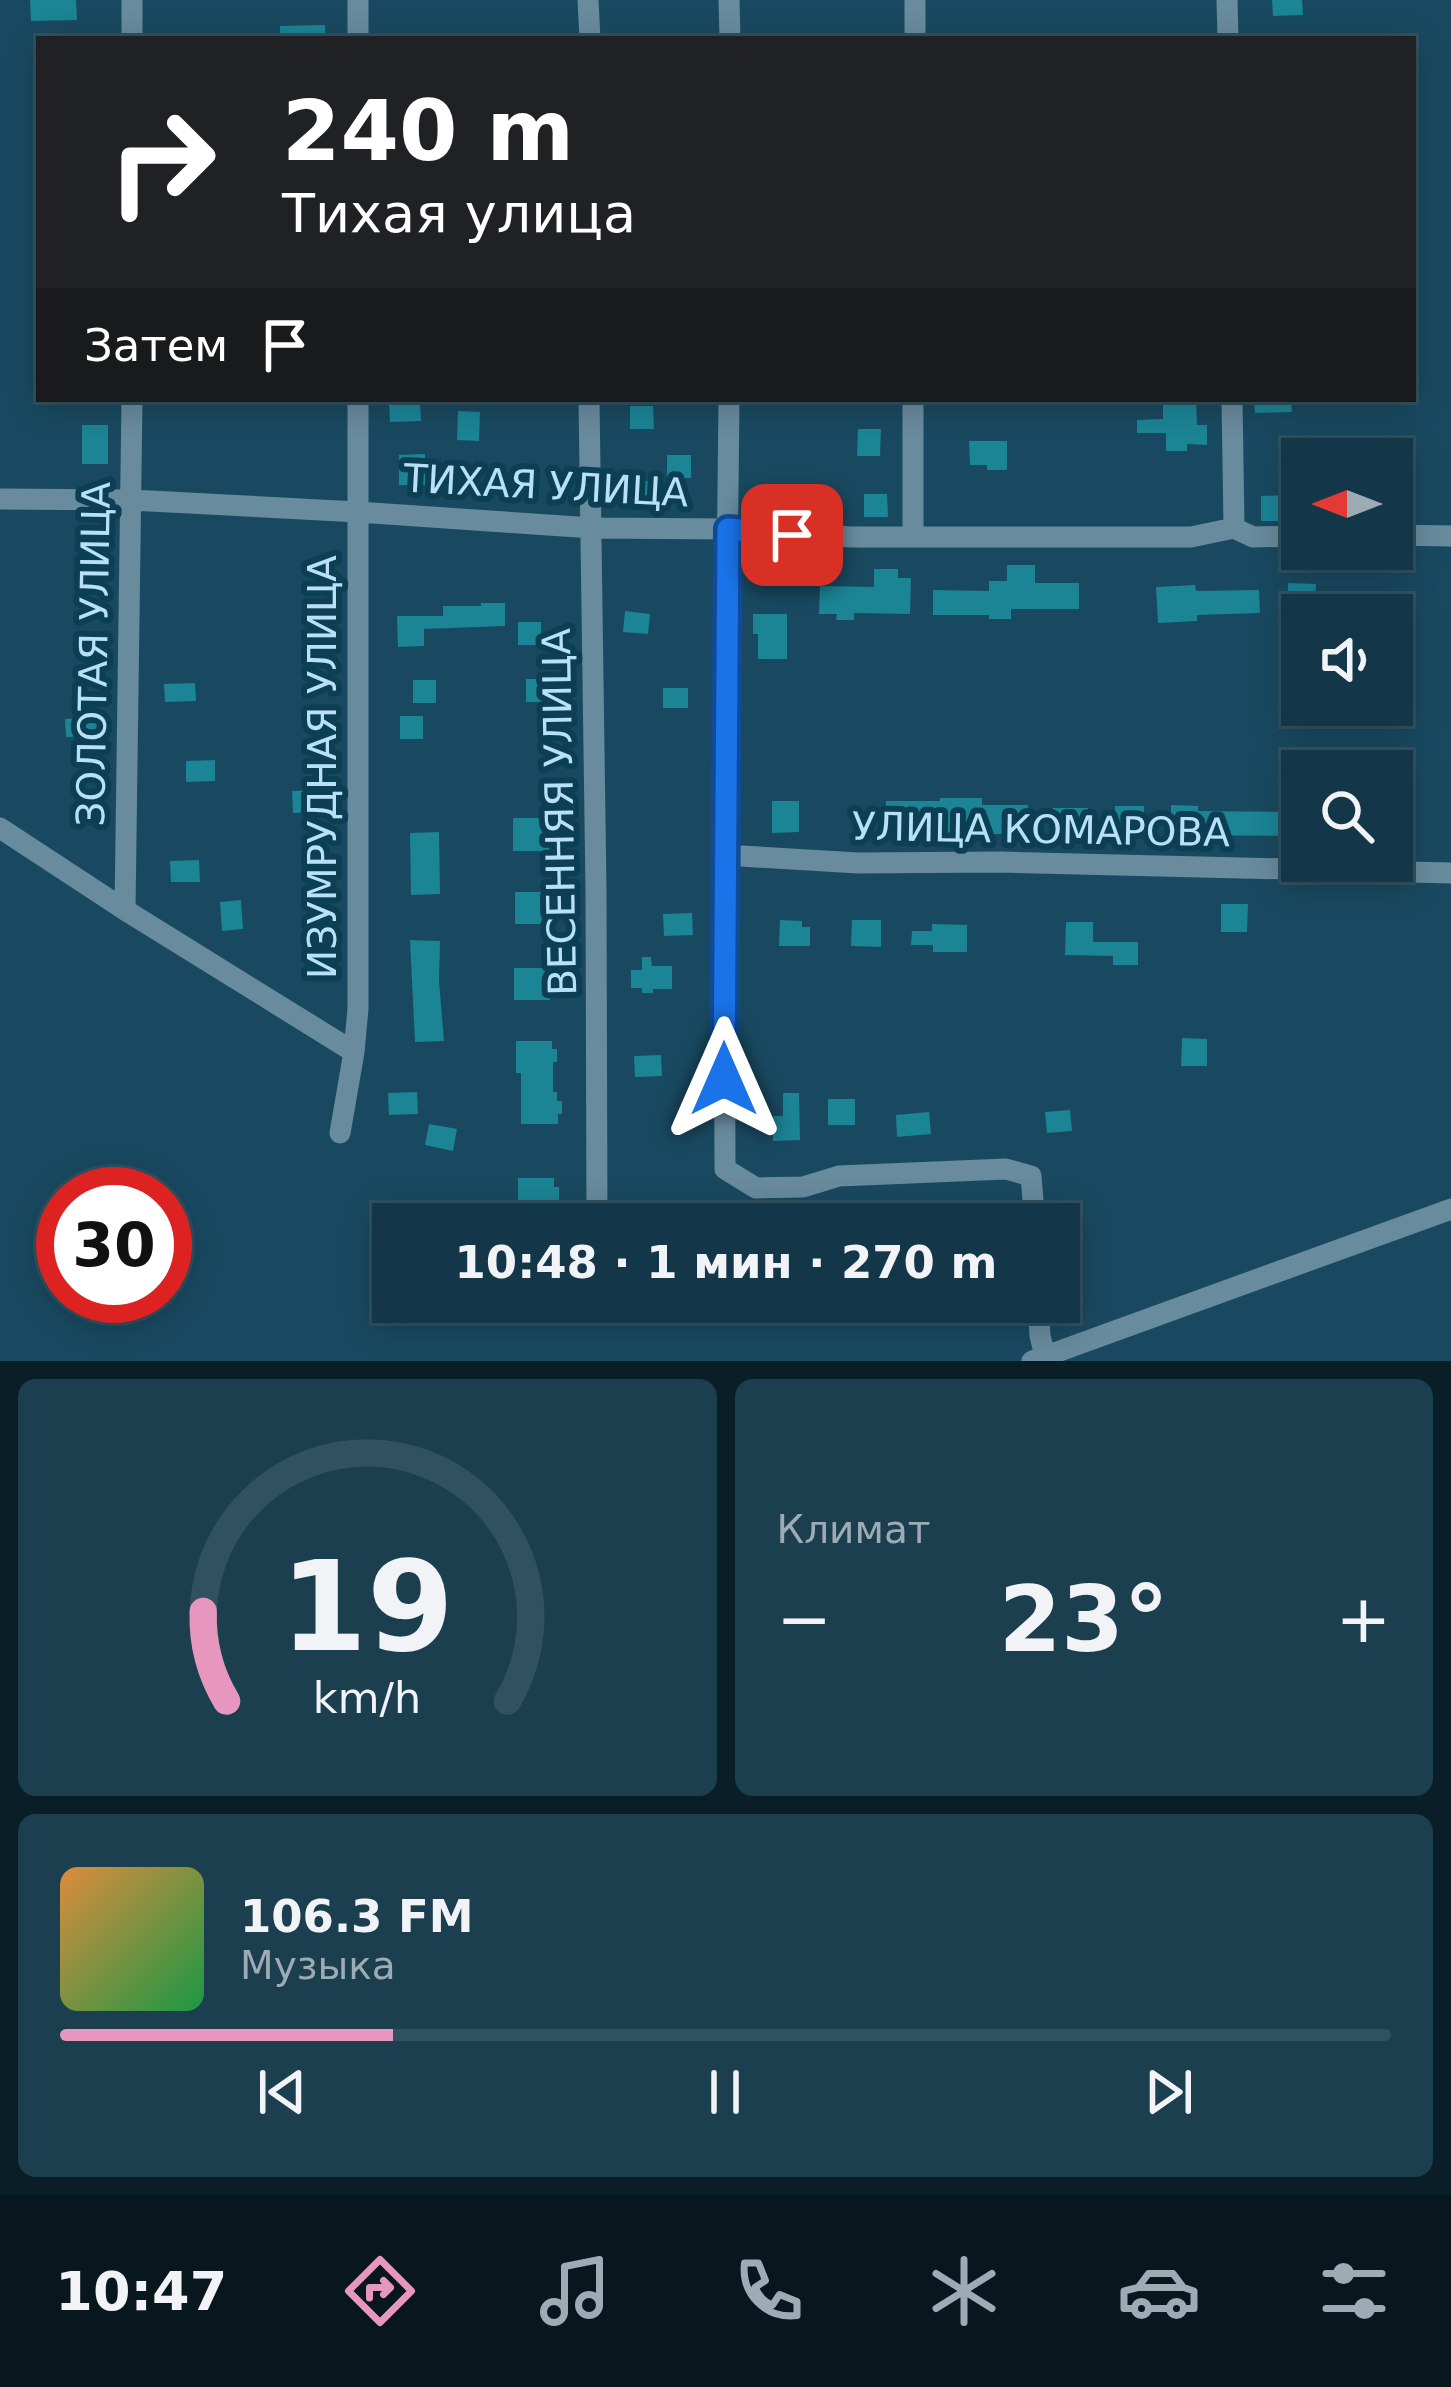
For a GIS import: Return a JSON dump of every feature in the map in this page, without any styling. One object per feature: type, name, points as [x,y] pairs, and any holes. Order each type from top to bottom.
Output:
[{"type":"street","points":[[132,0],[132,36]]},
{"type":"street","points":[[358,0],[358,36]]},
{"type":"street","points":[[588,0],[590,36]]},
{"type":"street","points":[[729,0],[730,36]]},
{"type":"street","points":[[915,0],[915,36]]},
{"type":"street","points":[[1227,0],[1228,36]]},
{"type":"street","name":"ЗОЛОТАЯ УЛИЦА","points":[[125,910],[132,402]]},
{"type":"street","name":"ИЗУМРУДНАЯ УЛИЦА","points":[[340,1133],[358,1010],[358,402]]},
{"type":"street","name":"ВЕСЕННЯЯ УЛИЦА","points":[[589,402],[597,1203]]},
{"type":"street","points":[[728,402],[725,1169],[756,1188],[803,1187],[839,1176],[1006,1169],[1031,1176],[1033,1203]]},
{"type":"street","points":[[913,402],[913,536]]},
{"type":"street","points":[[1232,402],[1234,528]]},
{"type":"street","name":"ТИХАЯ УЛИЦА","points":[[0,499],[131,500],[592,528],[728,529],[852,537],[1191,537],[1234,528],[1253,537],[1281,536]]},
{"type":"street","points":[[1413,535],[1451,536]]},
{"type":"street","points":[[0,828],[354,1052]]},
{"type":"street","name":"УЛИЦА КОМАРОВА","points":[[724,855],[858,862],[1440,873]]},
{"type":"street","points":[[1039,1323],[1039,1359],[1451,1209]]},
{"type":"building","points":[[30,0],[76,0],[77,20],[31,21]]},
{"type":"building","points":[[1272,0],[1302,0],[1303,15],[1273,16]]},
{"type":"building","points":[[325,25],[325,36],[280,36],[280,26]]},
{"type":"building","points":[[420,402],[421,421],[390,422],[389,404]]},
{"type":"building","points":[[1163,402],[1196,402],[1197,425],[1207,425],[1207,445],[1187,444],[1187,451],[1166,451],[1166,433],[1137,433],[1137,420],[1163,419]]},
{"type":"building","points":[[1254,402],[1291,402],[1292,412],[1255,413]]},
{"type":"building","points":[[630,406],[653,406],[654,429],[630,429]]},
{"type":"building","points":[[458,411],[480,412],[479,441],[457,440]]},
{"type":"building","points":[[82,425],[108,425],[108,464],[82,464]]},
{"type":"building","points":[[858,429],[881,429],[880,456],[857,456]]},
{"type":"building","points":[[969,441],[1007,441],[1007,470],[970,465]]},
{"type":"building","points":[[425,454],[425,485],[399,485],[399,455]]},
{"type":"building","points":[[667,455],[691,455],[691,478],[667,478]]},
{"type":"building","points":[[626,480],[649,481],[648,502],[625,500]]},
{"type":"building","points":[[864,494],[887,494],[888,517],[864,517]]},
{"type":"building","points":[[1281,495],[1281,521],[1261,521],[1261,496]]},
{"type":"building","points":[[1007,565],[1035,565],[1035,583],[1079,583],[1079,609],[1011,609],[1011,619],[933,615],[933,590],[989,591],[989,581],[1007,581]]},
{"type":"building","points":[[874,569],[898,569],[898,578],[911,578],[910,614],[854,613],[854,620],[836,620],[837,614],[819,614],[820,586],[874,587]]},
{"type":"building","points":[[1288,583],[1316,584],[1316,594],[1288,594]]},
{"type":"building","points":[[1195,585],[1196,591],[1259,590],[1260,613],[1197,615],[1197,621],[1158,623],[1156,587]]},
{"type":"building","points":[[505,603],[505,626],[424,629],[424,646],[398,647],[397,616],[443,616],[443,606]]},
{"type":"building","points":[[625,611],[650,614],[648,634],[623,632]]},
{"type":"building","points":[[753,614],[787,614],[787,659],[758,659]]},
{"type":"building","points":[[518,622],[541,622],[541,645],[518,645]]},
{"type":"building","points":[[526,679],[549,679],[549,702],[526,702]]},
{"type":"building","points":[[413,680],[436,680],[436,703],[413,703]]},
{"type":"building","points":[[195,683],[196,701],[165,702],[164,684]]},
{"type":"building","points":[[663,688],[688,688],[688,708],[663,708]]},
{"type":"building","points":[[400,716],[423,716],[423,739],[400,739]]},
{"type":"building","points":[[96,718],[97,736],[66,737],[65,719]]},
{"type":"building","points":[[215,760],[215,781],[186,782],[186,761]]},
{"type":"building","points":[[321,790],[322,812],[293,813],[292,791]]},
{"type":"building","points":[[982,798],[982,805],[1028,805],[1027,834],[886,834],[886,801]]},
{"type":"building","points":[[772,801],[799,801],[799,832],[772,833]]},
{"type":"building","points":[[1171,805],[1198,806],[1198,811],[1281,812],[1281,836],[1175,835],[1175,824],[1171,824]]},
{"type":"building","points":[[1115,806],[1144,806],[1140,833],[1115,833]]},
{"type":"building","points":[[1053,808],[1088,808],[1087,834],[1052,833]]},
{"type":"building","points":[[513,818],[548,818],[548,827],[554,827],[549,851],[513,851]]},
{"type":"building","points":[[439,832],[440,894],[411,895],[410,833]]},
{"type":"building","points":[[199,860],[200,882],[171,882],[170,861]]},
{"type":"building","points":[[515,892],[551,892],[551,900],[556,900],[552,924],[515,924]]},
{"type":"building","points":[[241,900],[243,929],[222,931],[220,902]]},
{"type":"building","points":[[1221,904],[1248,904],[1247,932],[1221,932]]},
{"type":"building","points":[[692,913],[693,935],[664,936],[663,914]]},
{"type":"building","points":[[780,920],[802,921],[802,927],[810,927],[810,946],[779,946]]},
{"type":"building","points":[[852,920],[881,920],[881,947],[851,946]]},
{"type":"building","points":[[1066,922],[1093,922],[1093,942],[1138,942],[1138,965],[1113,965],[1113,956],[1065,955]]},
{"type":"building","points":[[932,924],[967,925],[967,952],[933,952],[933,945],[911,945],[912,931],[932,931]]},
{"type":"building","points":[[331,930],[332,952],[303,953],[302,931]]},
{"type":"building","points":[[410,940],[440,941],[444,1041],[415,1042]]},
{"type":"building","points":[[642,957],[651,957],[652,966],[672,966],[672,989],[642,993],[642,988],[631,988],[631,970],[642,970]]},
{"type":"building","points":[[514,968],[549,968],[549,976],[555,976],[550,1000],[514,1000]]},
{"type":"building","points":[[1182,1038],[1207,1039],[1207,1066],[1181,1066]]},
{"type":"building","points":[[516,1041],[552,1041],[552,1049],[557,1049],[553,1092],[562,1101],[558,1124],[521,1124]]},
{"type":"building","points":[[661,1055],[662,1076],[635,1077],[634,1056]]},
{"type":"building","points":[[417,1092],[418,1114],[389,1115],[388,1093]]},
{"type":"building","points":[[783,1093],[799,1093],[800,1140],[773,1141],[773,1116],[783,1116]]},
{"type":"building","points":[[828,1099],[855,1099],[855,1125],[828,1125]]},
{"type":"building","points":[[1070,1110],[1072,1131],[1047,1133],[1045,1112]]},
{"type":"building","points":[[929,1112],[931,1134],[897,1137],[896,1115]]},
{"type":"building","points":[[429,1124],[457,1129],[453,1151],[425,1145]]},
{"type":"building","points":[[518,1178],[554,1178],[554,1187],[559,1187],[555,1203],[518,1203]]},
{"type":"route","points":[[724,1079],[728,529],[792,535]]}]
